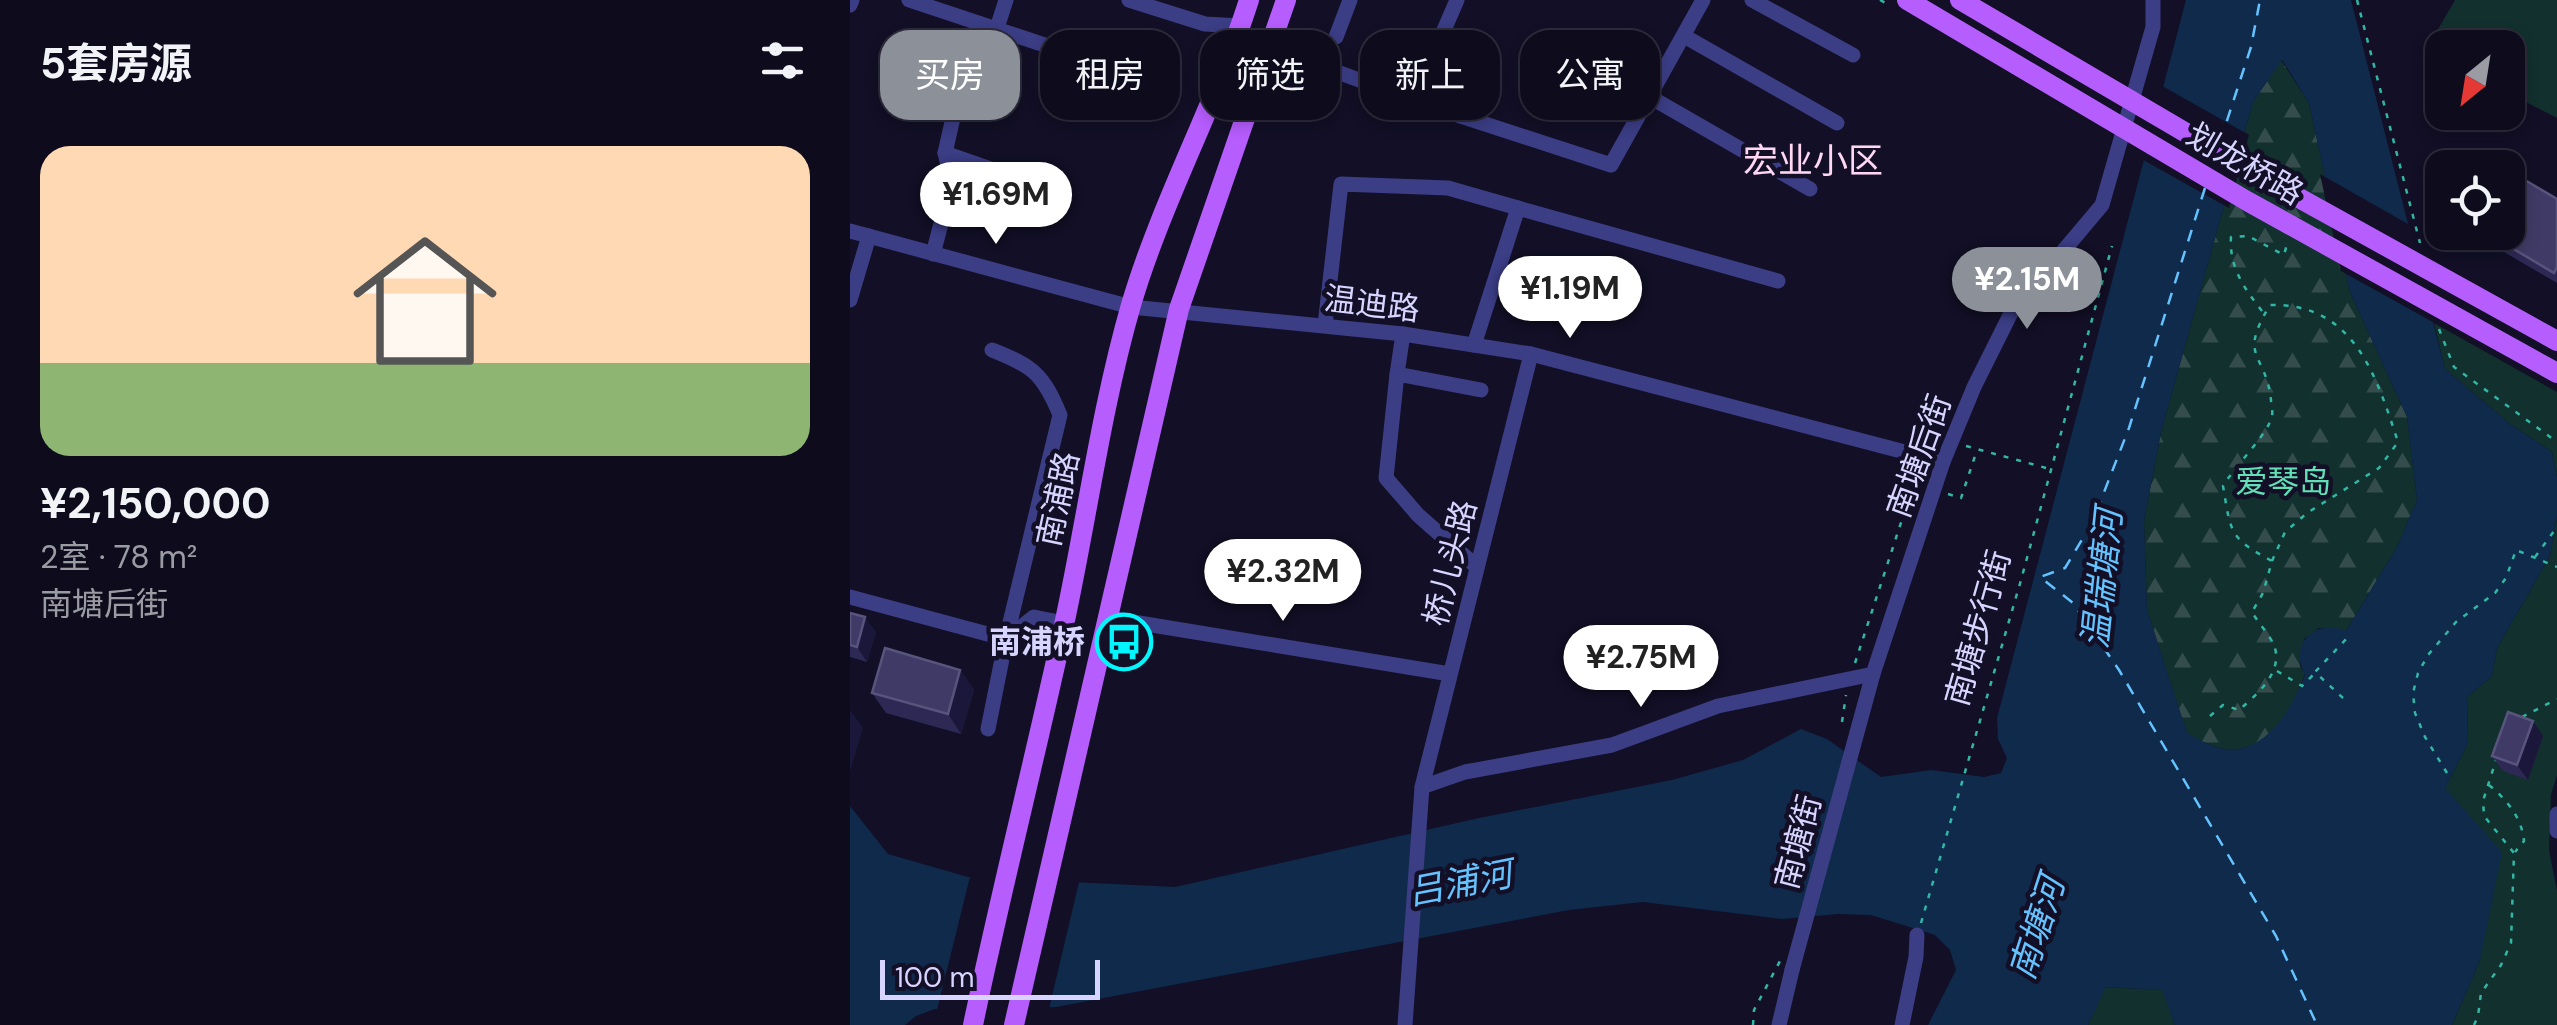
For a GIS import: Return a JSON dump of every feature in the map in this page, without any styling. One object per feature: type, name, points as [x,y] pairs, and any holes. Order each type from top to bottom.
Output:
[{"type":"main road","name":"南浦路","points":[[972,1025],[1064,624],[1131,307],[1152,243],[1249,0]]},
{"type":"main road","points":[[1275,30],[1286,0]]},
{"type":"main road","name":"划龙桥路","points":[[1907,0],[2248,202],[2557,372]]},
{"type":"main road","name":"划龙桥路","points":[[1960,0],[2263,178],[2557,340]]},
{"type":"main road","points":[[1014,1025],[1179,309],[1244,120]]},
{"type":"street","points":[[909,0],[1040,43]]},
{"type":"street","points":[[934,254],[952,182],[945,153],[968,52],[997,28],[1006,0]]},
{"type":"street","points":[[1129,0],[1205,24],[1240,26]]},
{"type":"street","points":[[1338,30],[1350,0]]},
{"type":"street","points":[[1444,30],[1457,0]]},
{"type":"street","points":[[1660,79],[1704,0]]},
{"type":"street","points":[[1752,0],[1853,55]]},
{"type":"street","name":"南塘后街","points":[[1873,674],[1951,440],[2011,313],[2102,205],[2153,28],[2153,0]]},
{"type":"street","points":[[1684,36],[1837,123]]},
{"type":"street","points":[[1660,103],[1810,189]]},
{"type":"street","points":[[1473,120],[1611,165],[1637,120]]},
{"type":"street","points":[[945,153],[1048,189]]},
{"type":"street","points":[[1325,326],[1341,184],[1448,188],[1778,282]]},
{"type":"street","points":[[1474,345],[1518,208]]},
{"type":"street","name":"温迪路","points":[[850,232],[1131,307],[1403,334],[1531,354],[1943,462]]},
{"type":"street","points":[[850,300],[868,236]]},
{"type":"street","points":[[1403,334],[1386,478],[1418,515],[1477,567]]},
{"type":"street","points":[[988,728],[1060,415],[1047,384],[1021,362],[992,350]]},
{"type":"street","name":"桥儿头路","points":[[1405,1025],[1422,787],[1531,354]]},
{"type":"street","points":[[1396,374],[1482,390]]},
{"type":"street","points":[[850,596],[1006,639]]},
{"type":"street","points":[[1006,639],[1034,617],[1064,624]]},
{"type":"street","points":[[1109,618],[1450,674]]},
{"type":"street","points":[[1422,787],[1464,772],[1612,745],[1718,706],[1873,674]]},
{"type":"street","name":"南塘街","points":[[1779,1025],[1873,674]]},
{"type":"street","points":[[2557,814],[2557,831]]},
{"type":"street","points":[[1902,1025],[1917,935]]},
{"type":"path","points":[[2356,0],[2423,257]]},
{"type":"path","points":[[2264,314],[2244,288],[2230,257],[2232,237],[2260,240],[2284,255],[2289,238]]},
{"type":"path","name":"南塘步行街","points":[[1917,935],[2112,246]]},
{"type":"path","points":[[2210,716],[2223,704],[2239,710],[2262,690],[2274,670],[2275,648],[2252,612],[2263,594],[2285,532],[2379,468],[2398,442],[2379,385],[2356,343],[2328,320],[2298,304],[2270,304],[2258,325],[2253,354],[2269,384],[2272,416],[2257,443],[2236,463],[2223,486],[2230,522],[2242,545],[2272,561]]},
{"type":"path","points":[[2436,316],[2454,367],[2557,442]]},
{"type":"path","points":[[1842,722],[1849,680],[1932,432],[1977,450],[2051,470]]},
{"type":"path","points":[[1914,484],[1961,498],[1977,450]]},
{"type":"path","points":[[2534,558],[2557,527]]},
{"type":"path","points":[[2447,773],[2415,713],[2418,673],[2456,622],[2495,593],[2506,578],[2516,550],[2557,567]]},
{"type":"path","points":[[2274,670],[2302,686],[2350,635]]},
{"type":"path","points":[[2315,672],[2342,698]]},
{"type":"path","points":[[2524,716],[2557,700]]},
{"type":"path","points":[[2498,754],[2483,802],[2484,816],[2514,853]]},
{"type":"path","points":[[2474,1025],[2481,993],[2501,965],[2510,943],[2514,853],[2524,841],[2523,829],[2502,796],[2488,784]]},
{"type":"green space","points":[[2455,0],[2557,0],[2557,118],[2525,102],[2525,30],[2438,30]]},
{"type":"green space","name":"爱琴岛","points":[[2281,60],[2309,103],[2350,292],[2407,417],[2417,500],[2397,547],[2346,631],[2319,628],[2304,639],[2300,666],[2305,674],[2284,717],[2261,740],[2233,749],[2212,746],[2187,734],[2147,610],[2144,521],[2161,432],[2253,102]]},
{"type":"green space","points":[[2434,323],[2557,392],[2557,477],[2552,452],[2510,424],[2445,369]]},
{"type":"green space","points":[[2557,517],[2557,775],[2551,795],[2549,850],[2557,891],[2557,1025],[2452,1025],[2480,960],[2445,788],[2468,743],[2467,697],[2492,676],[2497,648],[2550,556]]},
{"type":"green space","points":[[2105,987],[2163,990],[2175,1025],[2088,1025]]},
{"type":"water","points":[[2186,0],[2351,0],[2445,369],[2510,424],[2552,452],[2557,477],[2557,517],[2550,556],[2497,648],[2492,676],[2467,697],[2468,743],[2445,788],[2502,852],[2480,960],[2452,1025],[2175,1025],[2162,990],[2106,987],[2088,1025],[1928,1025],[1956,970],[1950,950],[1935,935],[1871,915],[1783,919],[1643,902],[1569,910],[1056,1007],[935,1009],[905,1025],[850,1025],[850,806],[888,854],[968,877],[1175,887],[1479,818],[1672,780],[1743,760],[1801,729],[1827,739],[1881,777],[1931,770],[1984,777],[2001,773],[2007,758],[1998,739],[1997,718]],"holes":[[[2282,60],[2309,103],[2350,292],[2407,417],[2417,500],[2397,547],[2346,631],[2315,631],[2303,644],[2300,653],[2305,675],[2283,717],[2261,740],[2232,749],[2212,746],[2187,733],[2147,610],[2144,521],[2161,432],[2253,102]]]},
{"type":"pier","points":[[2157,83],[2249,135],[2229,208],[2138,157]]},
{"type":"pier","points":[[2320,174],[2415,228],[2440,326],[2341,271]]},
{"type":"pier","points":[[971,873],[1080,878],[1048,1013],[936,1014]]},
{"type":"building","points":[[2525,180],[2557,199],[2554,273],[2515,250],[2525,250]]},
{"type":"building","points":[[850,613],[865,617],[857,647],[850,645]]},
{"type":"building","points":[[885,648],[960,670],[948,714],[872,693]]},
{"type":"building","points":[[2508,712],[2533,721],[2517,765],[2492,756]]},
{"type":"ferry route","points":[[2220,142],[2251,47],[2260,0]]},
{"type":"ferry route","points":[[2205,188],[2129,428],[2092,523],[2065,568],[2040,577],[2073,603],[2119,670],[2276,936],[2317,1025]]},
{"type":"place","name":"南浦桥","points":[[1124,642]]},
{"type":"district","name":"宏业小区","points":[[1813,161]]},
{"type":"water label","name":"温瑞塘河","points":[[2102,579]]},
{"type":"water label","name":"吕浦河","points":[[1460,883]]},
{"type":"water label","name":"南塘河","points":[[2037,928]]}]
